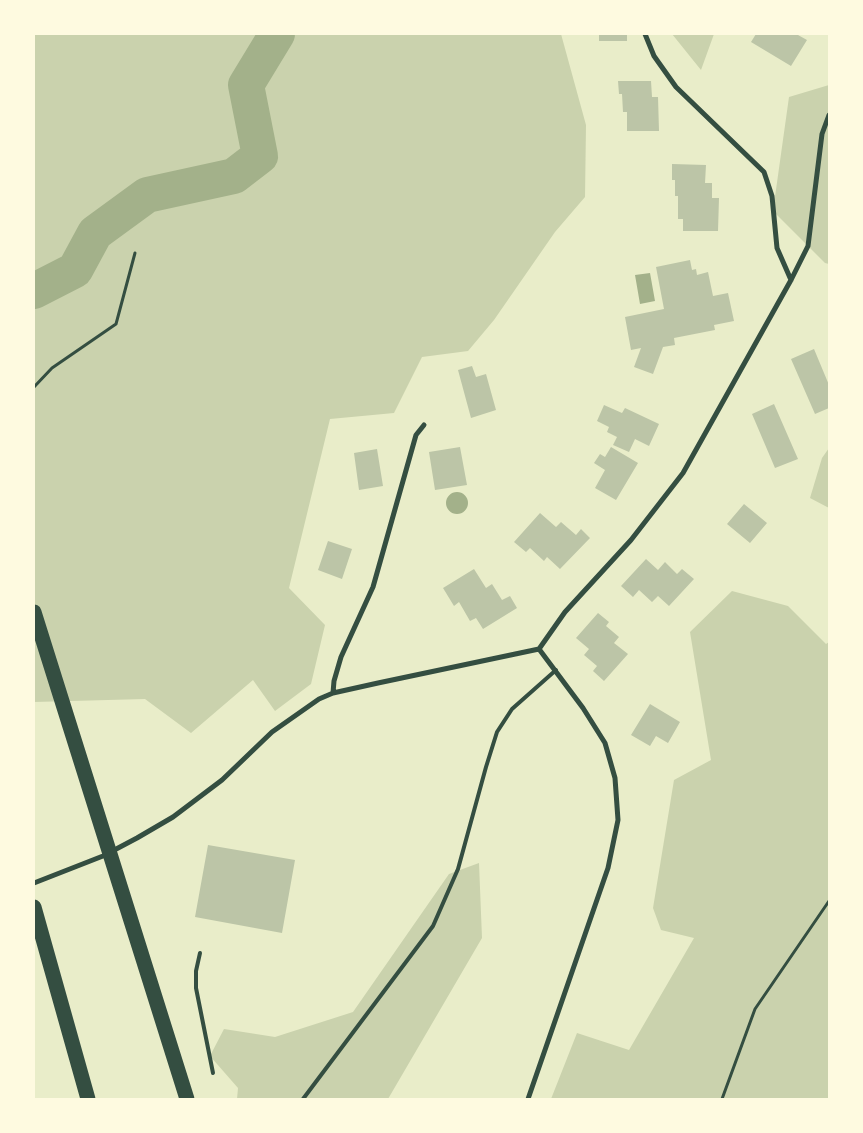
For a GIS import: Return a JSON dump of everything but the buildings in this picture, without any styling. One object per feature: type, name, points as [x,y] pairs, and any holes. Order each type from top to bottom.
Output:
[{"type":"highway","points":[[34,612],[187,1099]]},
{"type":"highway","points":[[34,907],[88,1099]]},
{"type":"street","points":[[645,34],[654,56],[676,87],[764,172],[772,196],[777,248],[791,280]]},
{"type":"street","points":[[34,883],[103,856],[173,817],[222,780],[272,732],[319,699],[333,693],[539,649],[565,612],[631,540],[683,473],[791,280],[808,246],[822,134],[829,115]]},
{"type":"street","points":[[333,693],[340,657],[373,587],[416,436],[424,424]]},
{"type":"street","points":[[528,1099],[608,868],[618,820],[615,778],[605,743],[583,708],[539,649]]},
{"type":"lane","points":[[303,1099],[433,926],[458,869],[497,732],[512,708],[556,670]]},
{"type":"lane","points":[[200,953],[196,971],[196,988],[213,1073]]},
{"type":"path","points":[[34,387],[52,368],[116,324],[135,253]]},
{"type":"path","points":[[722,1099],[755,1009],[829,901]]},
{"type":"shaded area","points":[[34,34],[561,34],[586,125],[585,197],[555,232],[494,320],[468,351],[422,357],[394,413],[330,419],[289,588],[325,625],[311,684],[275,711],[253,680],[191,733],[145,699],[34,702]]},
{"type":"shaded area","points":[[672,34],[714,34],[701,70]]},
{"type":"shaded area","points":[[829,85],[829,264],[825,263],[773,211],[789,97]]},
{"type":"shaded area","points":[[650,273],[655,301],[640,304],[635,275]]},
{"type":"shaded area","points":[[829,448],[829,508],[810,498],[822,458]]},
{"type":"shaded area","points":[[457,492],[465,495],[468,503],[465,511],[457,514],[449,511],[446,503],[449,495]]},
{"type":"shaded area","points":[[732,591],[788,606],[826,644],[829,642],[829,1099],[551,1099],[577,1033],[629,1050],[694,938],[661,930],[653,908],[674,780],[711,760],[690,632]]},
{"type":"shaded area","points":[[479,863],[482,938],[388,1099],[237,1099],[238,1088],[210,1056],[224,1029],[275,1037],[353,1012],[449,874]]},
{"type":"waterway","points":[[34,291],[75,270],[95,233],[147,195],[234,176],[260,156],[246,85],[277,34]]}]
